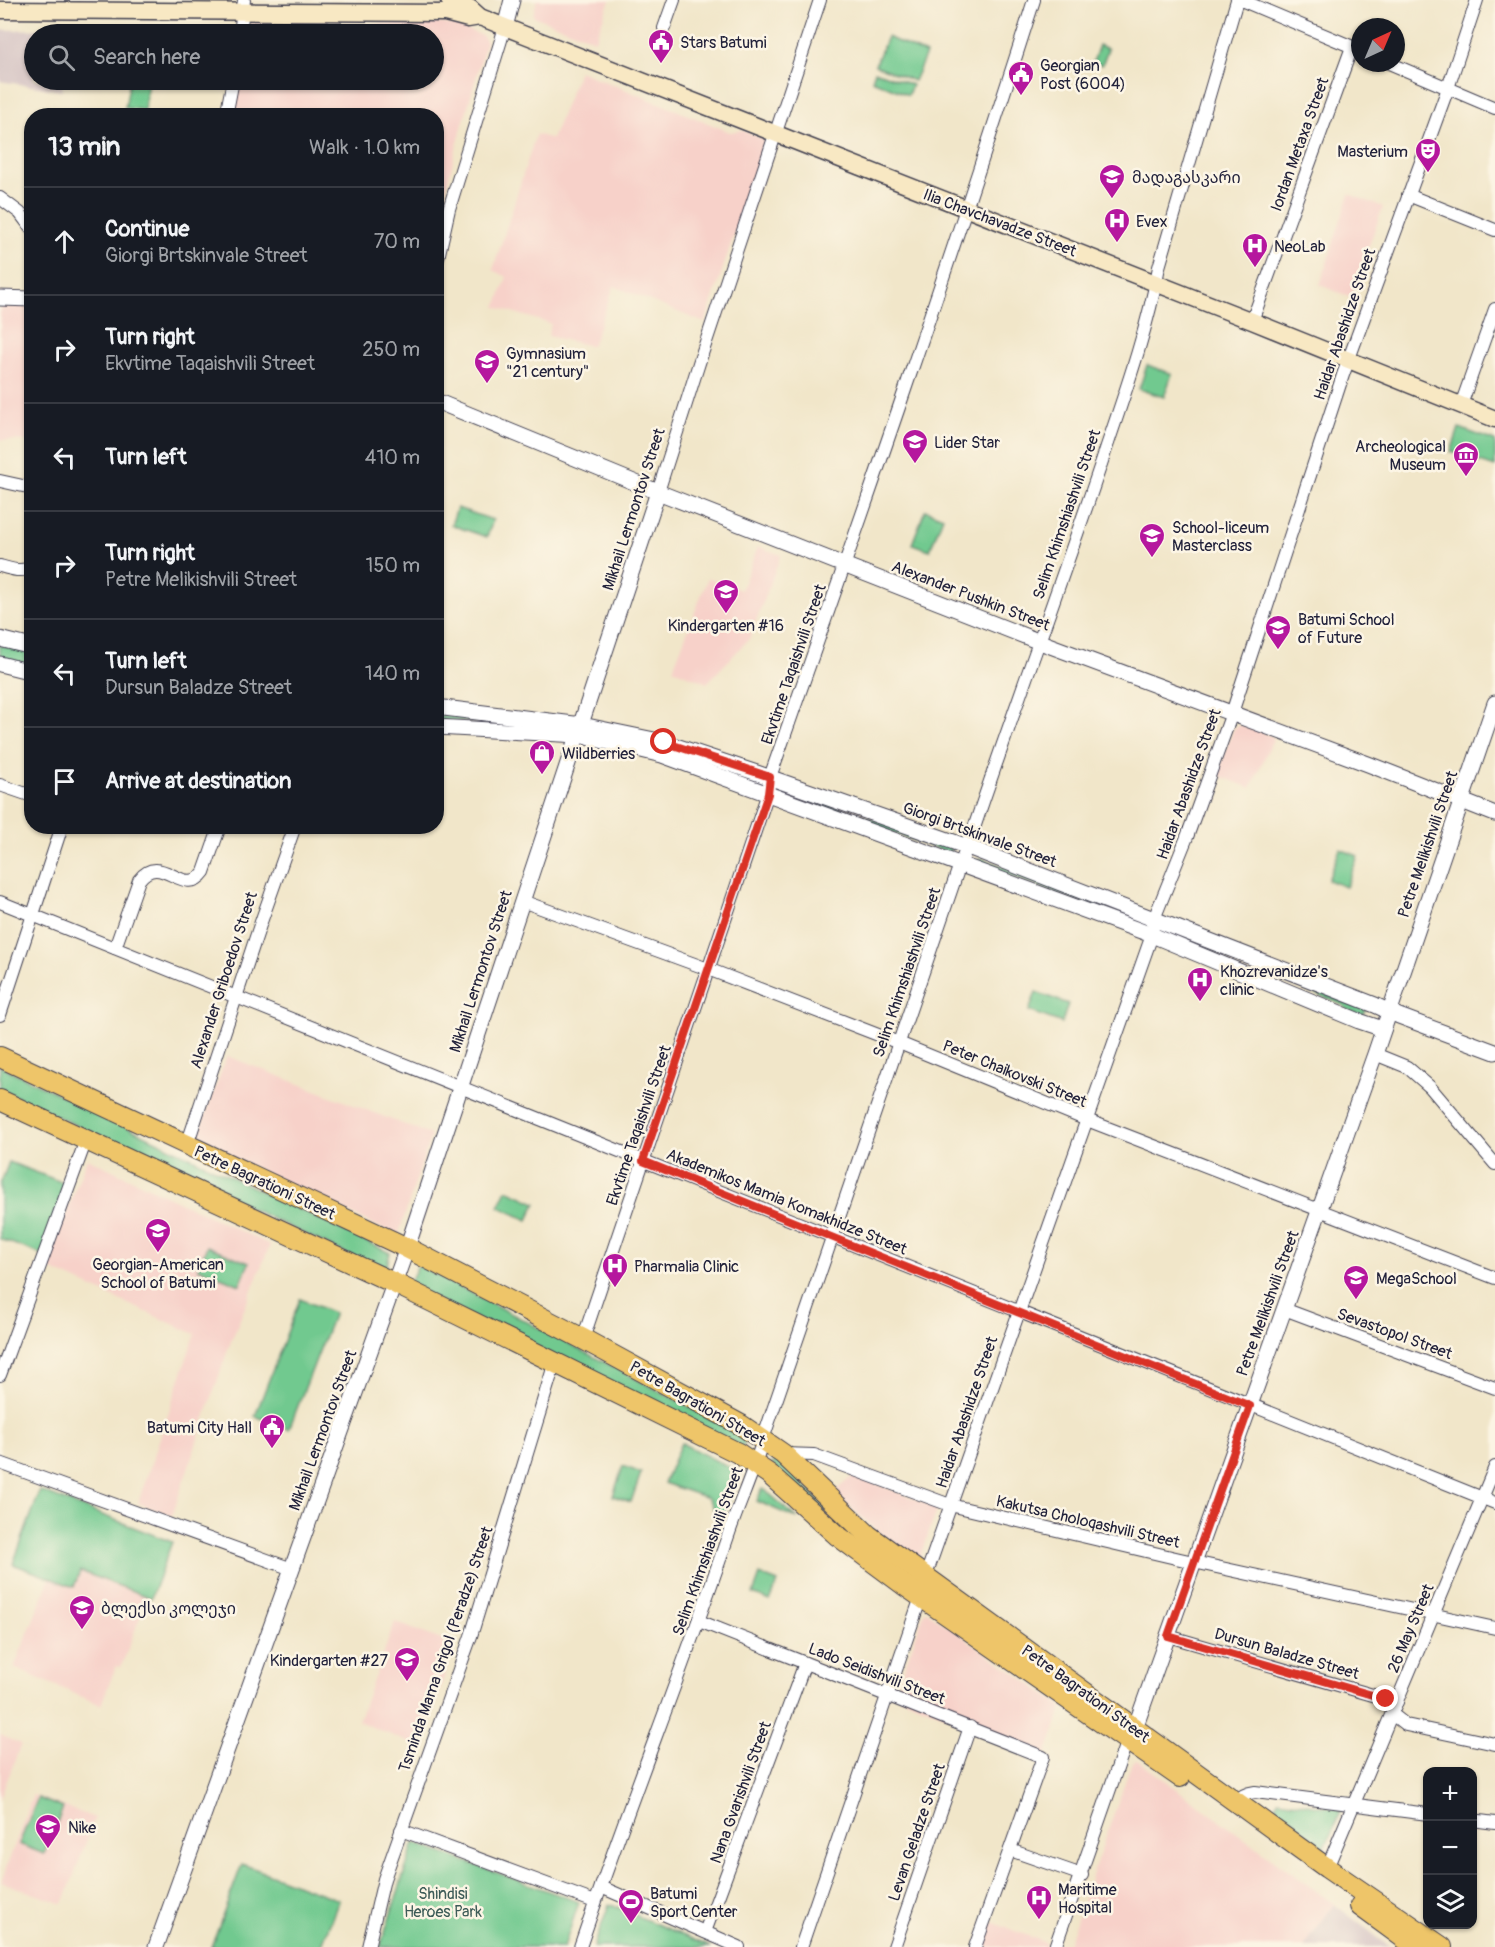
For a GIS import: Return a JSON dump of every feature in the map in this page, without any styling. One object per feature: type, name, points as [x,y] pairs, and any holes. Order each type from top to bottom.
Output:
[{"type":"main road","points":[[449,0],[470,8],[480,17]]},
{"type":"main road","points":[[0,10],[243,5],[445,13],[468,19],[480,17]]},
{"type":"main road","name":"Ilia Chavchavadze Street","points":[[480,17],[1349,359],[1495,419]]},
{"type":"main road","name":"Petre Bagrationi Street","points":[[0,1057],[406,1248],[583,1339],[762,1438],[783,1454],[868,1535],[1416,1947]]},
{"type":"main road","name":"Petre Bagrationi Street","points":[[0,1100],[394,1283],[728,1448],[755,1464],[838,1536],[921,1597],[1236,1802],[1442,1947]]},
{"type":"street","points":[[444,231],[512,0]]},
{"type":"street","points":[[664,28],[674,0]]},
{"type":"street","name":"Mikhail Lermontov Street","points":[[156,1947],[406,1248],[580,730],[774,133],[820,0]]},
{"type":"street","name":"Ekvtime Taqaishvili Street","points":[[583,1339],[768,794],[770,777],[966,209],[1034,0]]},
{"type":"street","points":[[1239,0],[1351,47]]},
{"type":"street","name":"Selim Khimshiashvili Street","points":[[580,1947],[755,1464],[762,1438],[1040,642],[1136,357],[1153,301],[1159,267],[1239,0]]},
{"type":"street","name":"Haidar Abashidze Street","points":[[925,1578],[1153,927],[1232,713],[1349,359],[1448,88],[1477,0]]},
{"type":"street","points":[[241,24],[243,5]]},
{"type":"street","name":"Iordan Metaxa Street","points":[[1252,321],[1351,62]]},
{"type":"street","points":[[1405,70],[1495,108]]},
{"type":"street","points":[[228,108],[231,90]]},
{"type":"street","points":[[1408,195],[1495,230]]},
{"type":"street","points":[[0,198],[24,218]]},
{"type":"street","points":[[0,298],[24,299]]},
{"type":"street","points":[[1461,405],[1495,309]]},
{"type":"street","name":"Alexander Pushkin Street","points":[[444,404],[658,492],[1040,642],[1495,814]]},
{"type":"street","points":[[0,481],[24,486]]},
{"type":"street","points":[[0,566],[24,570]]},
{"type":"street","points":[[0,639],[24,644]]},
{"type":"street","points":[[0,664],[24,670]]},
{"type":"street","name":"Petre Melikishvili Street","points":[[1056,1947],[1375,1054],[1388,1010],[1495,702]]},
{"type":"street","name":"Giorgi Brtskinvale Street","points":[[444,708],[664,742],[770,777],[968,848],[1153,927],[1359,1021],[1383,1029]]},
{"type":"street","name":"Giorgi Brtskinvale Street","points":[[444,727],[580,730],[662,755],[962,863],[1153,927],[1388,1010],[1495,1052]]},
{"type":"street","points":[[0,785],[24,793]]},
{"type":"street","points":[[0,1015],[59,834]]},
{"type":"street","points":[[115,948],[139,880],[144,872],[150,869],[160,870],[186,880],[199,879],[204,872],[217,834]]},
{"type":"street","name":"Alexander Griboedov Street","points":[[188,1145],[235,997],[292,834]]},
{"type":"street","name":"Peter Chaikovski Street","points":[[522,901],[708,969],[899,1043],[1086,1120],[1495,1278]]},
{"type":"street","name":"Akademikos Mamia Komakhidze Street","points":[[0,902],[1495,1503]]},
{"type":"street","points":[[1375,1054],[1407,1067],[1430,1088],[1495,1164]]},
{"type":"street","points":[[0,1375],[86,1140]]},
{"type":"street","name":"Sevastopol Street","points":[[1284,1309],[1495,1388]]},
{"type":"street","name":"Tsminda Mama Grigol (Peradze) Street","points":[[368,1947],[384,1879],[471,1636],[555,1362]]},
{"type":"street","name":"Kakutsa Choloqashvili Street","points":[[783,1454],[814,1455],[950,1505],[1194,1562],[1495,1628]]},
{"type":"street","points":[[0,1463],[292,1569]]},
{"type":"street","name":"26 May Street","points":[[1327,1868],[1495,1467]]},
{"type":"street","points":[[801,1947],[921,1597]]},
{"type":"street","name":"Lado Seidishvili Street","points":[[699,1621],[1043,1756],[1010,1850]]},
{"type":"street","name":"Dursun Baladze Street","points":[[1168,1636],[1394,1708],[1406,1725],[1495,1744]]},
{"type":"street","name":"Nana Gvarishvili Street","points":[[705,1932],[806,1663]]},
{"type":"street","name":"Levan Geladze Street","points":[[894,1947],[970,1727]]},
{"type":"street","points":[[1236,1802],[1249,1792],[1255,1792],[1423,1813]]},
{"type":"street","points":[[1477,1821],[1495,1823]]},
{"type":"street","points":[[401,1830],[595,1902]]},
{"type":"street","points":[[975,1947],[1010,1850],[1082,1875]]},
{"type":"street","points":[[601,1887],[739,1947]]},
{"type":"shaded area","points":[[537,0],[610,0],[595,40],[533,16]]},
{"type":"shaded area","points":[[425,21],[455,25],[483,36],[486,42],[444,199],[444,108],[232,108],[235,90],[444,90],[444,24],[373,24]]},
{"type":"shaded area","points":[[247,22],[373,24],[247,24]]},
{"type":"shaded area","points":[[0,30],[24,30],[24,85],[0,81]]},
{"type":"shaded area","points":[[579,71],[730,132],[742,130],[765,140],[705,323],[614,286],[592,346],[548,336],[551,324],[496,307],[507,277],[493,270],[536,134],[552,139]]},
{"type":"shaded area","points":[[1349,194],[1383,207],[1350,297],[1320,285]]},
{"type":"shaded area","points":[[0,305],[24,306],[24,441],[0,440]]},
{"type":"shaded area","name":"Kindergarten #16","points":[[758,547],[781,555],[749,639],[707,683],[673,669],[708,578],[741,590]]},
{"type":"shaded area","points":[[1242,725],[1274,737],[1251,788],[1217,775],[1234,728]]},
{"type":"shaded area","points":[[227,1056],[431,1135],[398,1236],[196,1140]]},
{"type":"shaded area","name":"Georgian-American School of Batumi","points":[[87,1158],[270,1245],[228,1349],[172,1516],[138,1503],[195,1334],[46,1267]]},
{"type":"shaded area","points":[[854,1475],[938,1508],[917,1564],[833,1493]]},
{"type":"shaded area","name":"ბლექსი კოლეჯი","points":[[80,1571],[148,1596],[121,1667],[116,1666],[101,1705],[14,1668],[50,1578],[73,1587]]},
{"type":"shaded area","points":[[925,1610],[1063,1707],[1046,1755],[900,1697],[896,1691]]},
{"type":"shaded area","name":"Kindergarten #27","points":[[395,1622],[454,1645],[422,1748],[358,1721]]},
{"type":"shaded area","points":[[0,1735],[21,1744],[0,1799]]},
{"type":"shaded area","points":[[1137,1760],[1334,1904],[1304,1947],[1067,1947],[1132,1762]]},
{"type":"shaded area","name":"Nike","points":[[33,1795],[95,1818],[63,1904],[1,1882]]},
{"type":"shaded area","points":[[1334,1904],[1390,1947],[1304,1947]]},
{"type":"shaded area","points":[[989,1921],[1046,1943],[1045,1947],[980,1947]]},
{"type":"green space","points":[[887,37],[926,54],[914,81],[875,65]]},
{"type":"green space","points":[[1099,45],[1108,49],[1102,65],[1093,62]]},
{"type":"green space","points":[[875,71],[912,85],[908,95],[872,80]]},
{"type":"green space","points":[[128,90],[147,90],[144,108],[125,108]]},
{"type":"green space","points":[[1147,365],[1172,374],[1164,397],[1139,389]]},
{"type":"green space","points":[[1459,428],[1495,441],[1495,467],[1451,452]]},
{"type":"green space","points":[[457,508],[493,520],[487,537],[451,525]]},
{"type":"green space","points":[[925,510],[943,517],[930,550],[912,544]]},
{"type":"green space","points":[[0,645],[24,651],[24,666],[0,660]]},
{"type":"green space","points":[[444,715],[558,727],[444,720]]},
{"type":"green space","points":[[783,788],[952,847],[949,853],[782,792]]},
{"type":"green space","points":[[1340,849],[1358,856],[1346,887],[1328,880]]},
{"type":"green space","points":[[980,858],[1137,917],[1135,922],[978,864]]},
{"type":"green space","points":[[1165,930],[1366,1009],[1361,1015],[1347,1010],[1343,1005],[1177,936],[1164,934]]},
{"type":"green space","points":[[1036,992],[1068,1004],[1062,1023],[1029,1011]]},
{"type":"green space","points":[[0,1066],[390,1253],[386,1269],[382,1271],[0,1089]]},
{"type":"green space","points":[[9,1162],[69,1185],[43,1255],[0,1239],[0,1185]]},
{"type":"green space","points":[[507,1190],[536,1203],[528,1220],[499,1207]]},
{"type":"green space","points":[[207,1246],[249,1263],[240,1285],[198,1268]]},
{"type":"green space","points":[[418,1265],[740,1433],[745,1440],[743,1448],[408,1286]]},
{"type":"green space","points":[[300,1299],[334,1313],[289,1429],[255,1416]]},
{"type":"green space","points":[[681,1443],[739,1474],[723,1519],[718,1517],[708,1498],[664,1483]]},
{"type":"green space","points":[[778,1460],[859,1539],[857,1542],[771,1464]]},
{"type":"green space","points":[[623,1466],[641,1473],[631,1502],[613,1496]]},
{"type":"green space","points":[[762,1489],[765,1490],[798,1519],[757,1501]]},
{"type":"green space","points":[[40,1491],[172,1542],[151,1598],[80,1571],[74,1587],[13,1564]]},
{"type":"green space","points":[[760,1575],[778,1582],[770,1601],[753,1594]]},
{"type":"green space","points":[[38,1798],[63,1808],[44,1854],[19,1844]]},
{"type":"green space","points":[[1278,1800],[1342,1809],[1323,1851],[1274,1814]]},
{"type":"green space","name":"Shindisi Heroes Park","points":[[414,1843],[579,1902],[564,1947],[380,1947]]},
{"type":"green space","points":[[242,1864],[339,1900],[321,1947],[211,1947]]},
{"type":"green space","name":"Batumi Sport Center","points":[[609,1904],[711,1947],[594,1947]]},
{"type":"place","name":"Stars Batumi","points":[[661,65]]},
{"type":"place","name":"Georgian Post (6004)","points":[[1021,97]]},
{"type":"place","name":"Masterium","points":[[1428,174]]},
{"type":"place","name":"მადაგასკარი","points":[[1112,200]]},
{"type":"place","name":"Evex","points":[[1117,244]]},
{"type":"place","name":"NeoLab","points":[[1255,269]]},
{"type":"place","name":"Gymnasium \"21 century\"","points":[[487,385]]},
{"type":"place","name":"Lider Star","points":[[915,465]]},
{"type":"place","name":"Archeological Museum","points":[[1466,478]]},
{"type":"place","name":"School-liceum Masterclass","points":[[1152,559]]},
{"type":"place","name":"Kindergarten #16","points":[[726,615]]},
{"type":"place","name":"Batumi School of Future","points":[[1278,651]]},
{"type":"place","name":"Wildberries","points":[[542,776]]},
{"type":"place","name":"Khozrevanidze's clinic","points":[[1200,1003]]},
{"type":"place","name":"Georgian-American School of Batumi","points":[[158,1254]]},
{"type":"place","name":"Pharmalia Clinic","points":[[615,1289]]},
{"type":"place","name":"MegaSchool","points":[[1356,1301]]},
{"type":"place","name":"Batumi City Hall","points":[[272,1450]]},
{"type":"place","name":"ბლექსი კოლეჯი","points":[[82,1631]]},
{"type":"place","name":"Kindergarten #27","points":[[407,1683]]},
{"type":"place","name":"Nike","points":[[48,1850]]},
{"type":"place","name":"Maritime Hospital","points":[[1039,1921]]},
{"type":"place","name":"Batumi Sport Center","points":[[631,1925]]},
{"type":"route","points":[[664,742],[770,777],[768,794],[643,1161],[1250,1406],[1168,1636],[1386,1699]]}]
